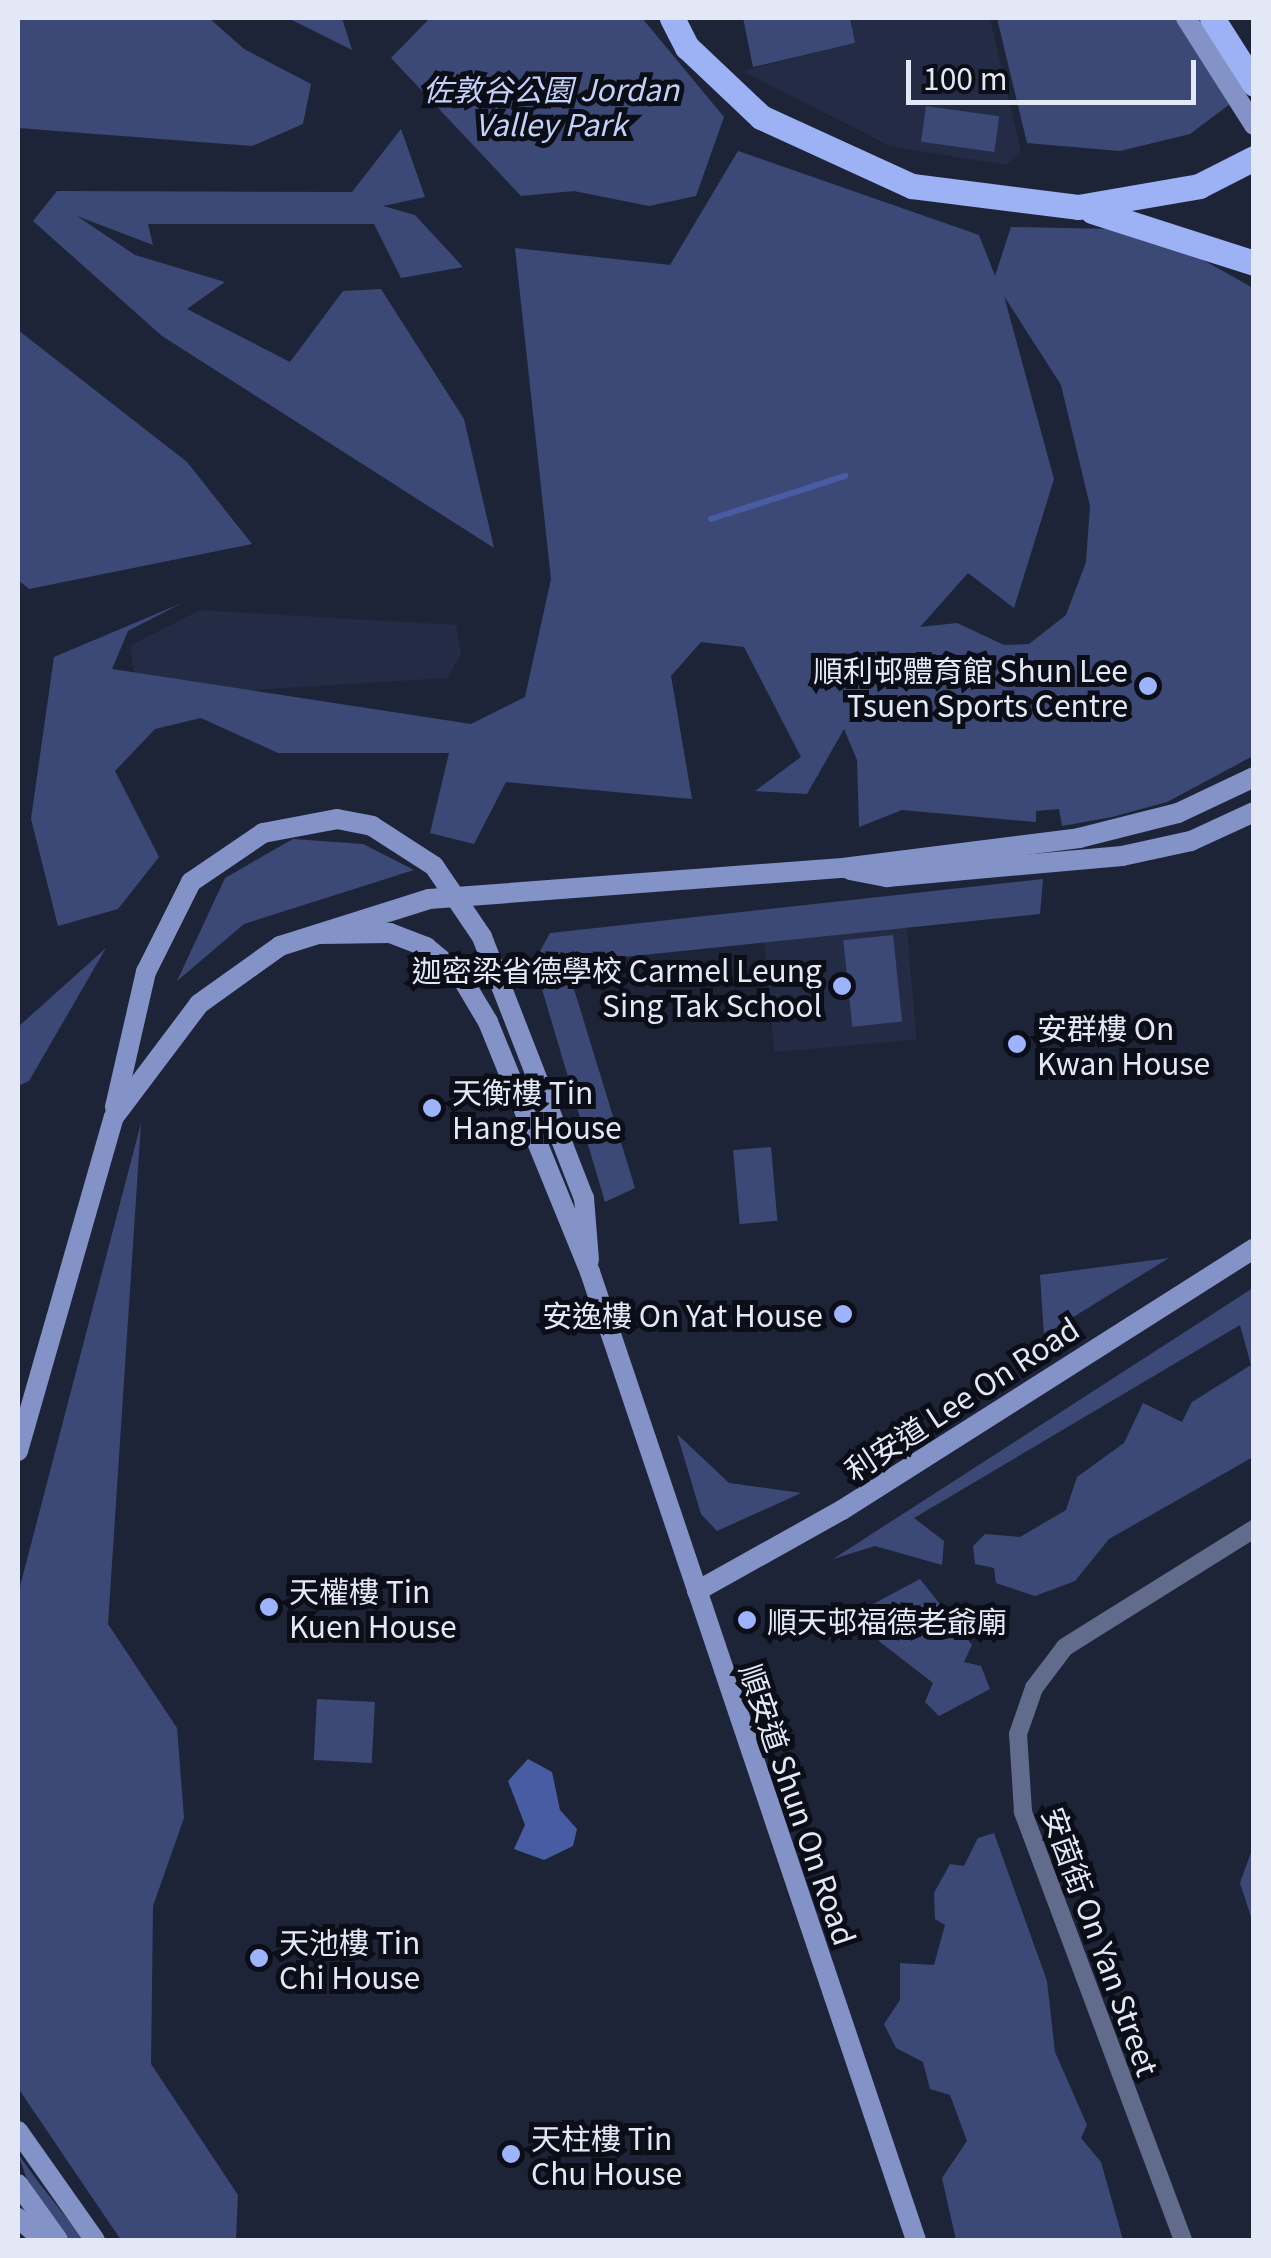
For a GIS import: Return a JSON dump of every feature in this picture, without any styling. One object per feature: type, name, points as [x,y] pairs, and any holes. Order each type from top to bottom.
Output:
[{"type":"main road","points":[[672,18],[726,88],[808,146],[912,186],[1078,208],[1254,262]]},
{"type":"main road","points":[[1212,18],[1247,94]]},
{"type":"main road","points":[[1078,208],[1200,186],[1254,158]]},
{"type":"street","points":[[1186,18],[1247,94],[1254,125]]},
{"type":"street","points":[[18,1451],[114,1117],[199,1004],[312,932],[385,907],[528,890],[843,868],[1106,833],[1254,777]]},
{"type":"street","points":[[843,868],[887,877],[1122,856],[1191,841],[1254,812]]},
{"type":"street","name":"順安道 Shun On Road","points":[[114,1117],[146,972],[191,882],[262,833],[318,821],[372,826],[434,866],[482,936],[584,1198],[590,1272]]},
{"type":"street","name":"順安道 Shun On Road","points":[[312,932],[405,936],[460,975],[590,1272],[916,2240]]},
{"type":"street","name":"利安道 Lee On Road","points":[[697,1591],[842,1510],[1254,1249]]},
{"type":"street","name":"安茵街 On Yan Street","points":[[1183,2240],[1023,1811],[1018,1734],[1034,1688],[1066,1647],[1254,1529]]},
{"type":"street","points":[[18,2131],[95,2240]]},
{"type":"street","points":[[18,2184],[58,2240]]},
{"type":"street","points":[[18,2218],[43,2240]]},
{"type":"shaded area","points":[[850,18],[990,18],[1021,152],[1006,165],[890,146],[743,71],[855,43]]},
{"type":"shaded area","points":[[200,610],[456,625],[461,654],[447,678],[138,697],[130,646]]},
{"type":"shaded area","name":"迦密梁省德學校 Carmel Leung Sing Tak School","points":[[906,919],[917,1040],[774,1052],[764,931]]},
{"type":"shaded area","points":[[528,1759],[552,1772],[560,1810],[577,1829],[573,1846],[544,1860],[514,1849],[525,1825],[508,1781]]},
{"type":"green space","points":[[18,18],[209,18],[244,49],[311,84],[303,124],[252,146],[18,128]]},
{"type":"green space","points":[[288,18],[342,18],[352,50]]},
{"type":"green space","name":"佐敦谷公園 Jordan Valley Park","points":[[430,18],[642,18],[724,117],[696,196],[649,206],[574,191],[521,196],[391,58]]},
{"type":"green space","points":[[743,18],[850,18],[855,43],[753,67]]},
{"type":"green space","points":[[997,18],[1180,18],[1234,101],[1190,134],[1120,151],[1027,143]]},
{"type":"green space","points":[[926,106],[999,116],[994,152],[921,142]]},
{"type":"green space","points":[[401,129],[425,197],[383,206],[415,215],[463,267],[401,278],[374,224],[148,224],[153,245],[77,216],[135,255],[225,282],[187,309],[290,362],[343,291],[381,289],[464,419],[494,548],[162,336],[33,221],[57,191],[352,192]]},
{"type":"green space","points":[[738,151],[979,235],[995,276],[1011,227],[1115,229],[1180,247],[1253,288],[1253,756],[1167,802],[1112,817],[1062,826],[1059,809],[1036,811],[1036,822],[902,810],[859,827],[857,760],[844,729],[807,794],[755,791],[801,757],[744,647],[701,642],[671,676],[692,799],[506,782],[474,844],[430,833],[449,753],[278,753],[201,718],[155,729],[115,771],[159,857],[118,909],[58,926],[31,819],[54,657],[182,603],[128,631],[112,669],[471,724],[525,697],[551,579],[515,248],[670,265]],"holes":[[[1004,296],[1061,385],[1090,506],[1086,562],[1066,615],[1029,644],[1004,645],[957,623],[920,627],[968,573],[1014,608],[1054,479]]]},
{"type":"green space","points":[[18,330],[187,462],[252,544],[29,589],[18,580]]},
{"type":"green space","points":[[293,839],[363,844],[414,870],[244,924],[177,981],[225,878]]},
{"type":"green space","points":[[1043,879],[1040,914],[566,963],[635,1188],[605,1202],[534,962],[550,933]]},
{"type":"green space","points":[[893,935],[902,1022],[852,1027],[843,940]]},
{"type":"green space","points":[[106,948],[29,1081],[18,1086],[18,1027]]},
{"type":"green space","points":[[141,1123],[108,1624],[177,1728],[184,1818],[153,1906],[151,2064],[238,2195],[236,2240],[121,2240],[18,2088],[18,1594]]},
{"type":"green space","points":[[771,1147],[777,1221],[740,1224],[733,1150]]},
{"type":"green space","points":[[1169,1258],[1044,1335],[1040,1275]]},
{"type":"green space","points":[[1253,1288],[1253,1457],[1109,1539],[1075,1581],[1035,1596],[996,1583],[994,1568],[975,1564],[973,1546],[985,1534],[1020,1537],[1066,1510],[1077,1477],[1124,1443],[1143,1403],[1182,1422],[1192,1402],[1251,1365],[1240,1325],[914,1518],[944,1541],[942,1565],[875,1546],[833,1559]]},
{"type":"green space","points":[[677,1434],[729,1483],[801,1493],[717,1531],[701,1514]]},
{"type":"green space","points":[[920,1579],[972,1645],[964,1662],[981,1666],[990,1689],[939,1716],[925,1702],[933,1683],[880,1642],[860,1611]]},
{"type":"green space","points":[[317,1699],[375,1702],[372,1763],[314,1760]]},
{"type":"green space","points":[[994,1833],[1047,1981],[1055,2052],[1087,2125],[1081,2138],[1101,2162],[1123,2240],[956,2240],[942,2178],[967,2141],[950,2095],[930,2089],[923,2062],[896,2048],[884,2024],[900,2000],[900,1963],[934,1965],[945,1925],[935,1919],[934,1893],[950,1864],[964,1866],[978,1838]]},
{"type":"green space","points":[[1253,1847],[1253,1923],[1240,1883]]},
{"type":"green space","points":[[18,2154],[84,2240],[70,2240],[31,2191]]},
{"type":"waterway","points":[[711,519],[845,476]]},
{"type":"place","name":"順利邨體育館 Shun Lee Tsuen Sports Centre","points":[[1148,686]]},
{"type":"place","name":"迦密梁省德學校 Carmel Leung Sing Tak School","points":[[842,986]]},
{"type":"place","name":"安群樓 On Kwan House","points":[[1017,1044]]},
{"type":"place","name":"天衡樓 Tin Hang House","points":[[432,1108]]},
{"type":"place","name":"安逸樓 On Yat House","points":[[843,1314]]},
{"type":"place","name":"天權樓 Tin Kuen House","points":[[269,1607]]},
{"type":"place","name":"順天邨福德老爺廟","points":[[747,1620]]},
{"type":"place","name":"天池樓 Tin Chi House","points":[[259,1958]]},
{"type":"place","name":"天柱樓 Tin Chu House","points":[[511,2154]]}]
